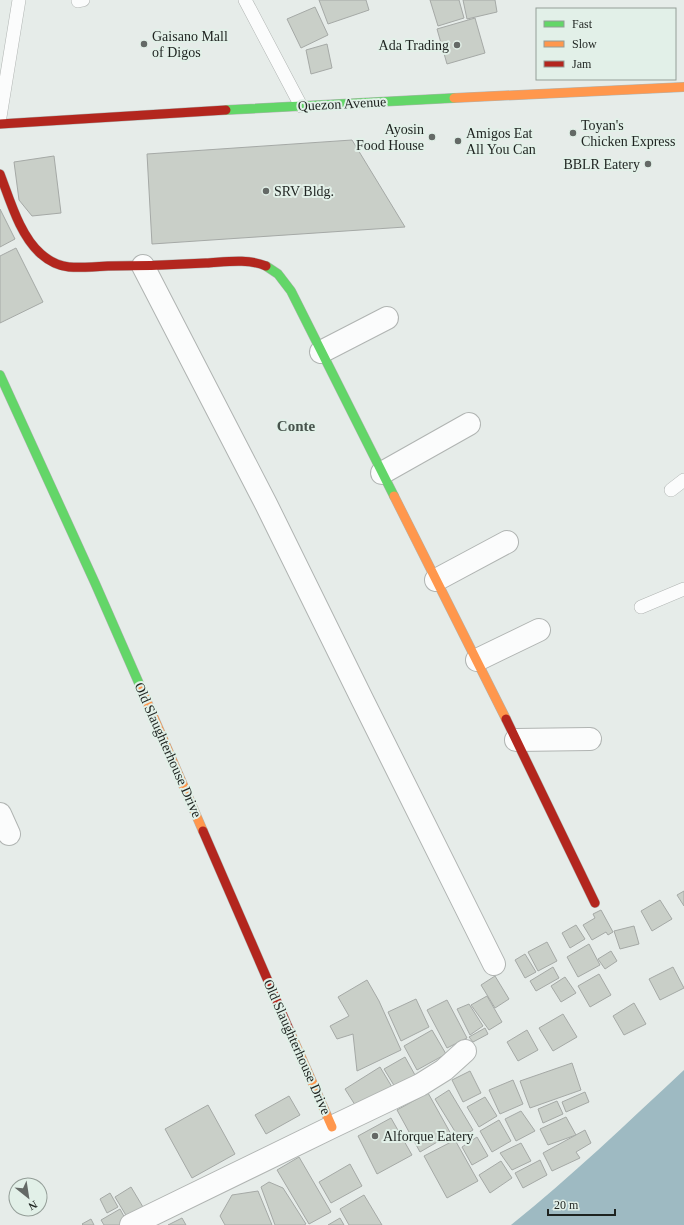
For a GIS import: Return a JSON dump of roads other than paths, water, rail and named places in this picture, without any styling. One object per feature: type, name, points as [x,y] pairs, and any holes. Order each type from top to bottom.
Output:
[{"type":"street","name":"Quezon Avenue","points":[[0,124],[301,106],[684,87]]},
{"type":"street","points":[[0,174],[19,222],[32,243],[49,260],[59,265],[70,267],[144,266],[248,261],[269,266],[284,280],[322,352],[477,660],[595,903]]},
{"type":"street","points":[[144,266],[266,504],[494,964]]},
{"type":"street","points":[[322,352],[387,318]]},
{"type":"street","name":"Old Slaughterhouse Drive","points":[[0,375],[95,583],[332,1127]]},
{"type":"street","points":[[382,473],[469,424]]},
{"type":"street","points":[[436,580],[507,542]]},
{"type":"street","points":[[477,660],[538,630]]},
{"type":"street","points":[[516,740],[590,739]]},
{"type":"street","points":[[0,814],[9,834]]},
{"type":"street","points":[[131,1225],[420,1085],[444,1070],[465,1051]]},
{"type":"lane","points":[[0,118],[19,0]]},
{"type":"lane","points":[[245,0],[301,106]]},
{"type":"lane","points":[[671,490],[684,480]]},
{"type":"lane","points":[[641,607],[684,589]]},
{"type":"water","points":[[684,1070],[684,1225],[511,1225],[577,1169]]},
{"type":"place","name":"Gaisano Mall of Digos","points":[[144,44]]},
{"type":"place","name":"Ada Trading","points":[[457,45]]},
{"type":"place","name":"Toyan's Chicken Express","points":[[573,133]]},
{"type":"place","name":"Ayosin Food House","points":[[432,137]]},
{"type":"place","name":"Amigos Eat All You Can","points":[[458,141]]},
{"type":"place","name":"BBLR Eatery","points":[[648,164]]},
{"type":"place","name":"SRV Bldg.","points":[[266,191]]},
{"type":"place","name":"Alforque Eatery","points":[[375,1136]]},
{"type":"district","name":"Conte","points":[[296,426]]}]
